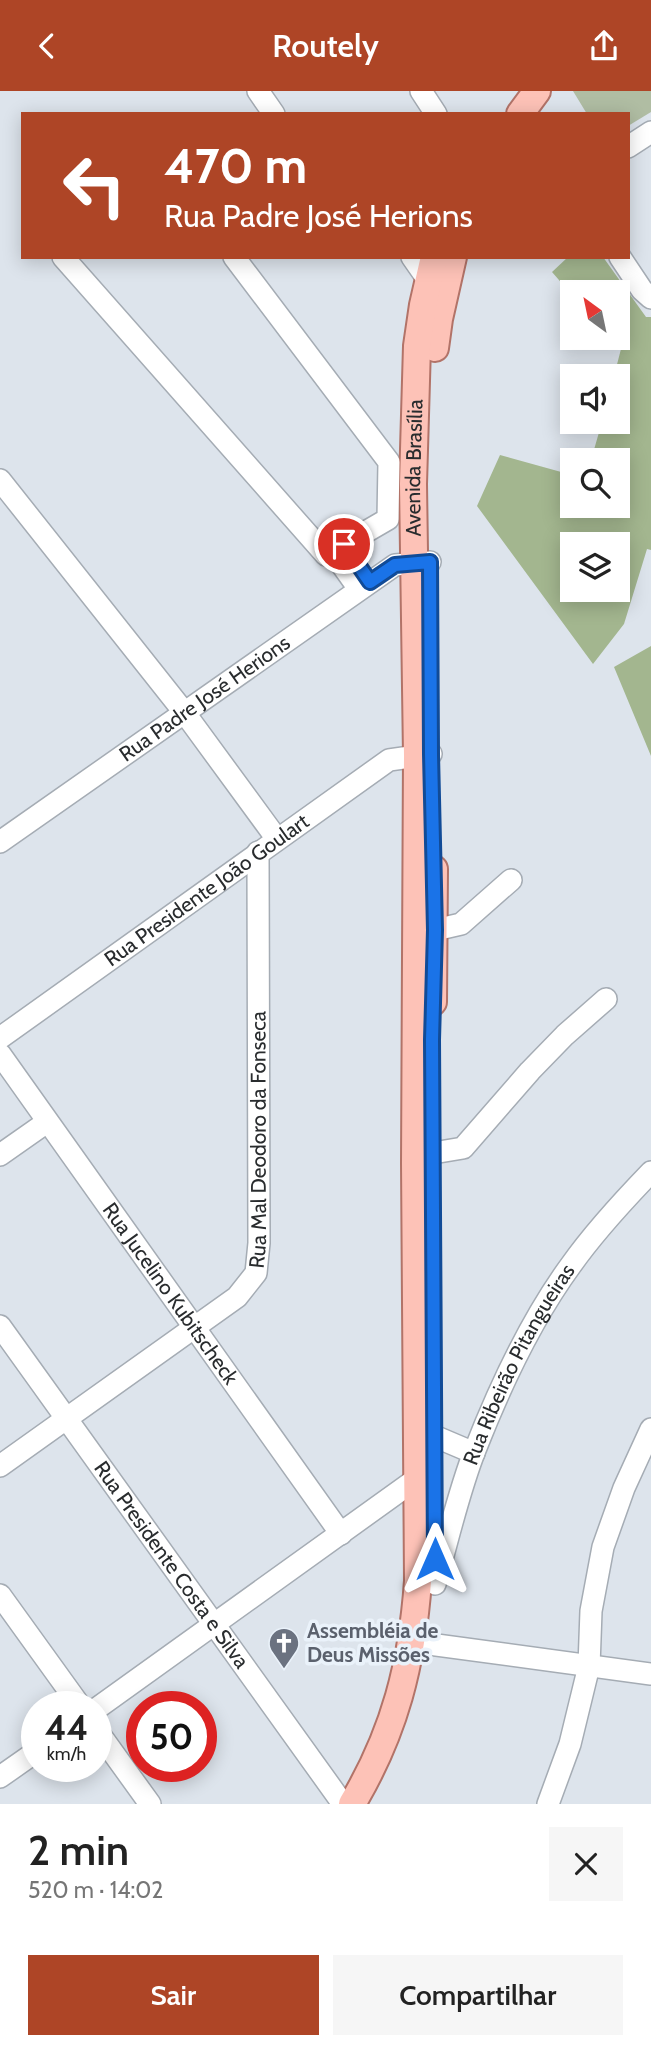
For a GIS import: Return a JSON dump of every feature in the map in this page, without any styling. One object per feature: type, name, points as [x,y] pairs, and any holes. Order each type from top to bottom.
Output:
[{"type":"main road","name":"Avenida Brasília","points":[[352,1804],[385,1741],[405,1679],[418,1581],[415,1213],[424,755],[422,563],[414,393],[418,335],[436,268]]},
{"type":"main road","name":"Avenida Brasília","points":[[370,1804],[398,1751],[409,1723],[429,1644],[435,1584],[435,930],[424,755]]},
{"type":"street","points":[[258,91],[273,112]]},
{"type":"street","points":[[421,91],[435,112]]},
{"type":"street","points":[[630,146],[651,132]]},
{"type":"street","points":[[65,259],[365,585]]},
{"type":"street","points":[[236,259],[389,462],[388,519],[334,550]]},
{"type":"street","points":[[622,259],[648,289]]},
{"type":"street","points":[[0,480],[184,712],[277,839]]},
{"type":"street","name":"Rua Padre José Herions","points":[[0,842],[395,565],[422,563]]},
{"type":"street","name":"Rua Presidente João Goulart","points":[[0,1038],[389,759],[424,755]]},
{"type":"street","name":"Rua Mal Deodoro da Fonseca","points":[[0,1466],[237,1297],[256,1273],[259,1244],[258,852]]},
{"type":"street","points":[[435,930],[461,924],[510,880]]},
{"type":"street","points":[[433,1153],[463,1148],[539,1062],[606,999]]},
{"type":"street","name":"Rua Jucelino Kubitscheck","points":[[0,1054],[341,1534]]},
{"type":"street","points":[[0,1155],[47,1122]]},
{"type":"street","name":"Rua Ribeirão Pitangueiras","points":[[435,1584],[474,1453],[503,1381],[563,1276],[611,1213],[651,1172]]},
{"type":"street","name":"Rua Presidente Costa e Silva","points":[[0,1326],[343,1804]]},
{"type":"street","points":[[548,1804],[570,1744],[589,1666],[591,1611],[603,1547],[624,1488],[651,1429]]},
{"type":"street","points":[[434,1436],[474,1453]]},
{"type":"street","points":[[112,1698],[419,1476]]},
{"type":"street","points":[[0,1595],[69,1691]]},
{"type":"street","points":[[429,1644],[651,1674]]},
{"type":"street","points":[[112,1751],[150,1804]]},
{"type":"street","points":[[0,1777],[21,1762]]},
{"type":"green space","points":[[573,91],[651,91],[651,112],[630,125],[630,112],[586,112]]},
{"type":"green space","points":[[566,259],[604,259],[619,280],[560,281],[552,272]]},
{"type":"green space","points":[[630,295],[646,317],[651,317],[651,550],[647,549],[624,624],[593,664],[477,506],[500,455],[560,472],[560,518],[630,518],[630,448],[594,448],[599,434],[630,434],[630,364],[617,364],[621,350],[630,350]]},
{"type":"green space","points":[[651,646],[651,756],[614,667]]},
{"type":"place","name":"Assembléia de Deus Missões","points":[[284,1670]]},
{"type":"route","points":[[344,544],[370,582],[395,565],[430,562],[435,930],[432,1040],[435,1559]]}]
